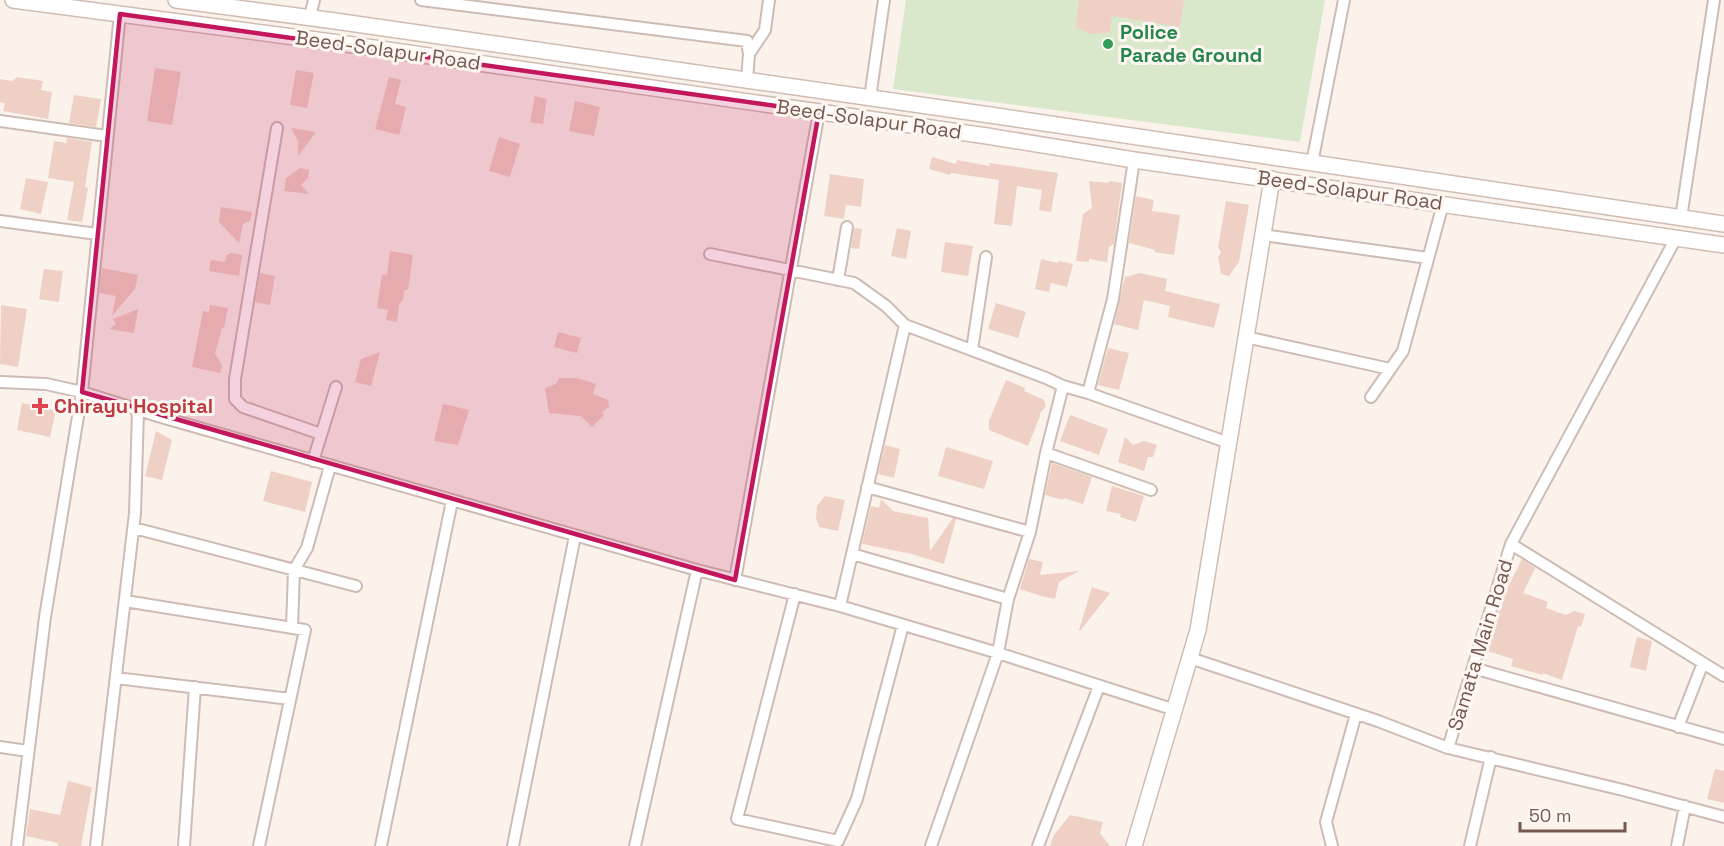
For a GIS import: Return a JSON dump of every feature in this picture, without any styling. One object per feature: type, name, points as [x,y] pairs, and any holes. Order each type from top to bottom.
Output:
[{"type":"main road","name":"Beed-Solapur Road","points":[[13,0],[332,42],[1724,245]]},
{"type":"main road","name":"Beed-Solapur Road","points":[[176,0],[747,80],[1724,224]]},
{"type":"main road","points":[[1134,846],[1198,630],[1272,178]]},
{"type":"street","points":[[310,18],[314,0]]},
{"type":"street","points":[[421,0],[747,41],[749,54],[747,80]]},
{"type":"street","points":[[749,54],[765,30],[769,0]]},
{"type":"street","points":[[870,98],[884,0]]},
{"type":"street","points":[[1312,163],[1344,0]]},
{"type":"street","points":[[1681,218],[1714,0]]},
{"type":"street","points":[[17,846],[45,618],[82,392],[120,14]]},
{"type":"street","points":[[735,580],[819,112]]},
{"type":"street","points":[[0,121],[107,136]]},
{"type":"street","points":[[277,128],[235,379],[235,399],[243,407],[321,434]]},
{"type":"street","points":[[1088,393],[1113,299],[1134,160]]},
{"type":"street","points":[[1371,397],[1403,351],[1443,204]]},
{"type":"street","points":[[0,221],[98,234]]},
{"type":"street","points":[[838,280],[847,227]]},
{"type":"street","points":[[1263,235],[1428,258]]},
{"type":"street","name":"Samata Main Road","points":[[1676,238],[1511,544],[1448,748],[1724,817]]},
{"type":"street","points":[[710,254],[854,283],[886,306],[904,325],[1063,386],[1229,443]]},
{"type":"street","points":[[972,350],[986,257]]},
{"type":"street","points":[[840,606],[904,325]]},
{"type":"street","points":[[1246,337],[1390,369]]},
{"type":"street","points":[[0,382],[46,384],[82,392],[575,536],[840,606],[998,653],[1175,710]]},
{"type":"street","points":[[932,846],[998,653],[1008,599],[1030,532],[1046,453],[1063,386]]},
{"type":"street","points":[[313,461],[336,387]]},
{"type":"street","points":[[96,846],[134,528],[138,410]]},
{"type":"street","points":[[1046,453],[1151,490]]},
{"type":"street","points":[[292,628],[294,570],[307,548],[330,466]]},
{"type":"street","points":[[867,487],[1030,532]]},
{"type":"street","points":[[381,846],[452,501]]},
{"type":"street","points":[[134,528],[356,586]]},
{"type":"street","points":[[513,846],[575,536]]},
{"type":"street","name":"Samata Main Road","points":[[1511,544],[1724,676]]},
{"type":"street","points":[[852,554],[1008,599]]},
{"type":"street","points":[[635,846],[697,570]]},
{"type":"street","points":[[795,594],[737,819],[837,844],[857,799],[903,625]]},
{"type":"street","points":[[125,602],[305,630],[259,846]]},
{"type":"street","points":[[1190,658],[1356,714],[1448,748]]},
{"type":"street","points":[[1678,727],[1703,663]]},
{"type":"street","points":[[1473,668],[1724,740]]},
{"type":"street","points":[[116,678],[290,699]]},
{"type":"street","points":[[1038,846],[1100,686]]},
{"type":"street","points":[[184,846],[195,687]]},
{"type":"street","points":[[1332,846],[1326,822],[1356,714]]},
{"type":"street","points":[[0,747],[28,751]]},
{"type":"street","points":[[1470,846],[1491,757]]},
{"type":"street","points":[[1677,846],[1686,806]]},
{"type":"highlighted area","points":[[120,14],[819,112],[735,580],[82,392]]},
{"type":"green space","name":"Police Parade Ground","points":[[906,0],[1325,0],[1300,142],[893,89]]},
{"type":"building","points":[[1079,0],[1184,0],[1180,27],[1112,16],[1110,32],[1091,34],[1076,27]]},
{"type":"building","points":[[155,68],[181,72],[172,125],[147,121]]},
{"type":"building","points":[[296,70],[314,73],[307,108],[290,105]]},
{"type":"building","points":[[17,77],[43,81],[41,90],[52,92],[48,119],[3,111],[5,103],[0,102],[0,79],[12,81]]},
{"type":"building","points":[[389,77],[401,80],[395,104],[406,107],[399,135],[375,129]]},
{"type":"building","points":[[74,95],[101,99],[96,127],[69,123]]},
{"type":"building","points":[[535,96],[547,99],[543,124],[530,122]]},
{"type":"building","points":[[575,101],[600,107],[594,136],[569,131]]},
{"type":"building","points":[[291,128],[316,132],[298,156],[298,141]]},
{"type":"building","points":[[499,137],[520,144],[510,177],[489,171]]},
{"type":"building","points":[[67,138],[92,142],[82,222],[67,220],[74,182],[48,178],[54,141],[66,143]]},
{"type":"building","points":[[932,157],[956,164],[957,160],[989,166],[990,163],[1058,173],[1051,212],[1039,210],[1042,190],[1017,186],[1012,226],[994,224],[999,180],[951,173],[950,175],[929,169]]},
{"type":"building","points":[[300,168],[309,170],[308,178],[301,185],[309,194],[284,191],[286,178]]},
{"type":"building","points":[[830,174],[864,179],[861,207],[846,205],[844,219],[824,216]]},
{"type":"building","points":[[26,178],[48,182],[41,214],[20,209]]},
{"type":"building","points":[[1089,181],[1122,183],[1114,244],[1109,247],[1107,262],[1089,259],[1089,262],[1076,261],[1083,214],[1092,208]]},
{"type":"building","points":[[1136,196],[1154,200],[1152,211],[1180,215],[1174,255],[1154,252],[1155,250],[1129,243]]},
{"type":"building","points":[[1226,201],[1249,205],[1239,262],[1229,276],[1221,274],[1218,257],[1221,253],[1218,247]]},
{"type":"building","points":[[221,207],[252,212],[250,221],[243,224],[239,243],[219,222]]},
{"type":"building","points":[[854,228],[862,229],[859,249],[851,248]]},
{"type":"building","points":[[897,228],[911,231],[906,259],[891,256]]},
{"type":"building","points":[[945,242],[973,246],[968,276],[941,272]]},
{"type":"building","points":[[390,251],[413,255],[408,289],[404,291],[403,300],[399,304],[397,322],[386,320],[388,310],[377,308],[382,274],[387,275]]},
{"type":"building","points":[[230,253],[242,255],[239,276],[209,271],[211,260],[225,262],[226,256]]},
{"type":"building","points":[[1041,259],[1073,264],[1067,287],[1051,283],[1049,292],[1035,289]]},
{"type":"building","points":[[102,268],[138,275],[135,289],[112,316],[116,296],[99,293]]},
{"type":"building","points":[[44,269],[63,271],[59,302],[39,299]]},
{"type":"building","points":[[260,273],[275,276],[270,305],[255,302]]},
{"type":"building","points":[[1140,273],[1167,279],[1165,291],[1220,304],[1214,328],[1168,317],[1170,306],[1144,300],[1138,330],[1114,324],[1125,277]]},
{"type":"building","points":[[996,303],[1026,312],[1018,338],[988,329]]},
{"type":"building","points":[[1,305],[27,309],[18,367],[0,364]]},
{"type":"building","points":[[210,305],[228,308],[215,353],[222,366],[220,373],[192,367],[203,311],[209,312]]},
{"type":"building","points":[[138,309],[134,333],[109,329],[116,324],[113,319]]},
{"type":"building","points":[[558,332],[581,338],[577,353],[554,347]]},
{"type":"building","points":[[1108,348],[1129,353],[1119,390],[1098,385]]},
{"type":"building","points":[[380,352],[371,386],[355,382],[361,359]]},
{"type":"building","points":[[559,378],[577,378],[596,384],[593,394],[608,400],[609,407],[602,412],[604,415],[592,427],[581,416],[549,413],[545,388],[556,384]]},
{"type":"building","points":[[1006,380],[1044,400],[1046,406],[1040,413],[1028,446],[989,430],[989,421]]},
{"type":"building","points":[[22,403],[56,410],[50,437],[17,430]]},
{"type":"building","points":[[443,404],[469,410],[458,445],[434,441]]},
{"type":"building","points":[[1070,415],[1108,429],[1099,455],[1060,441]]},
{"type":"building","points":[[156,431],[172,440],[162,480],[145,476]]},
{"type":"building","points":[[1125,437],[1133,445],[1144,441],[1157,445],[1153,457],[1148,457],[1144,471],[1118,462]]},
{"type":"building","points":[[885,445],[900,449],[894,478],[878,474]]},
{"type":"building","points":[[946,447],[993,461],[984,489],[938,476]]},
{"type":"building","points":[[1052,463],[1092,477],[1083,504],[1045,495]]},
{"type":"building","points":[[271,471],[312,482],[305,512],[263,501]]},
{"type":"building","points":[[1112,486],[1144,496],[1136,522],[1120,517],[1121,514],[1106,511]]},
{"type":"building","points":[[825,496],[845,500],[838,531],[819,527],[816,519],[817,506]]},
{"type":"building","points":[[881,499],[893,511],[928,518],[930,551],[953,518],[956,519],[944,564],[912,554],[862,544],[871,506],[879,508]]},
{"type":"building","points":[[1029,559],[1043,562],[1040,575],[1079,571],[1059,582],[1055,599],[1041,596],[1020,589]]},
{"type":"building","points":[[1522,559],[1535,568],[1523,593],[1548,602],[1546,608],[1566,615],[1574,611],[1585,614],[1581,627],[1578,626],[1562,680],[1511,666],[1513,659],[1487,651],[1505,589]]},
{"type":"building","points":[[1092,587],[1110,593],[1080,631],[1079,630]]},
{"type":"building","points":[[1637,637],[1652,641],[1646,671],[1630,667]]},
{"type":"building","points":[[1715,769],[1724,771],[1724,803],[1707,799]]},
{"type":"building","points":[[68,781],[92,787],[81,846],[58,846],[58,843],[26,836],[30,809],[60,815]]},
{"type":"building","points":[[1070,815],[1103,822],[1100,833],[1110,846],[1050,846],[1054,835]]},
{"type":"place","name":"Police Parade Ground","points":[[1108,44]]},
{"type":"place","name":"Chirayu Hospital","points":[[40,406]]}]
